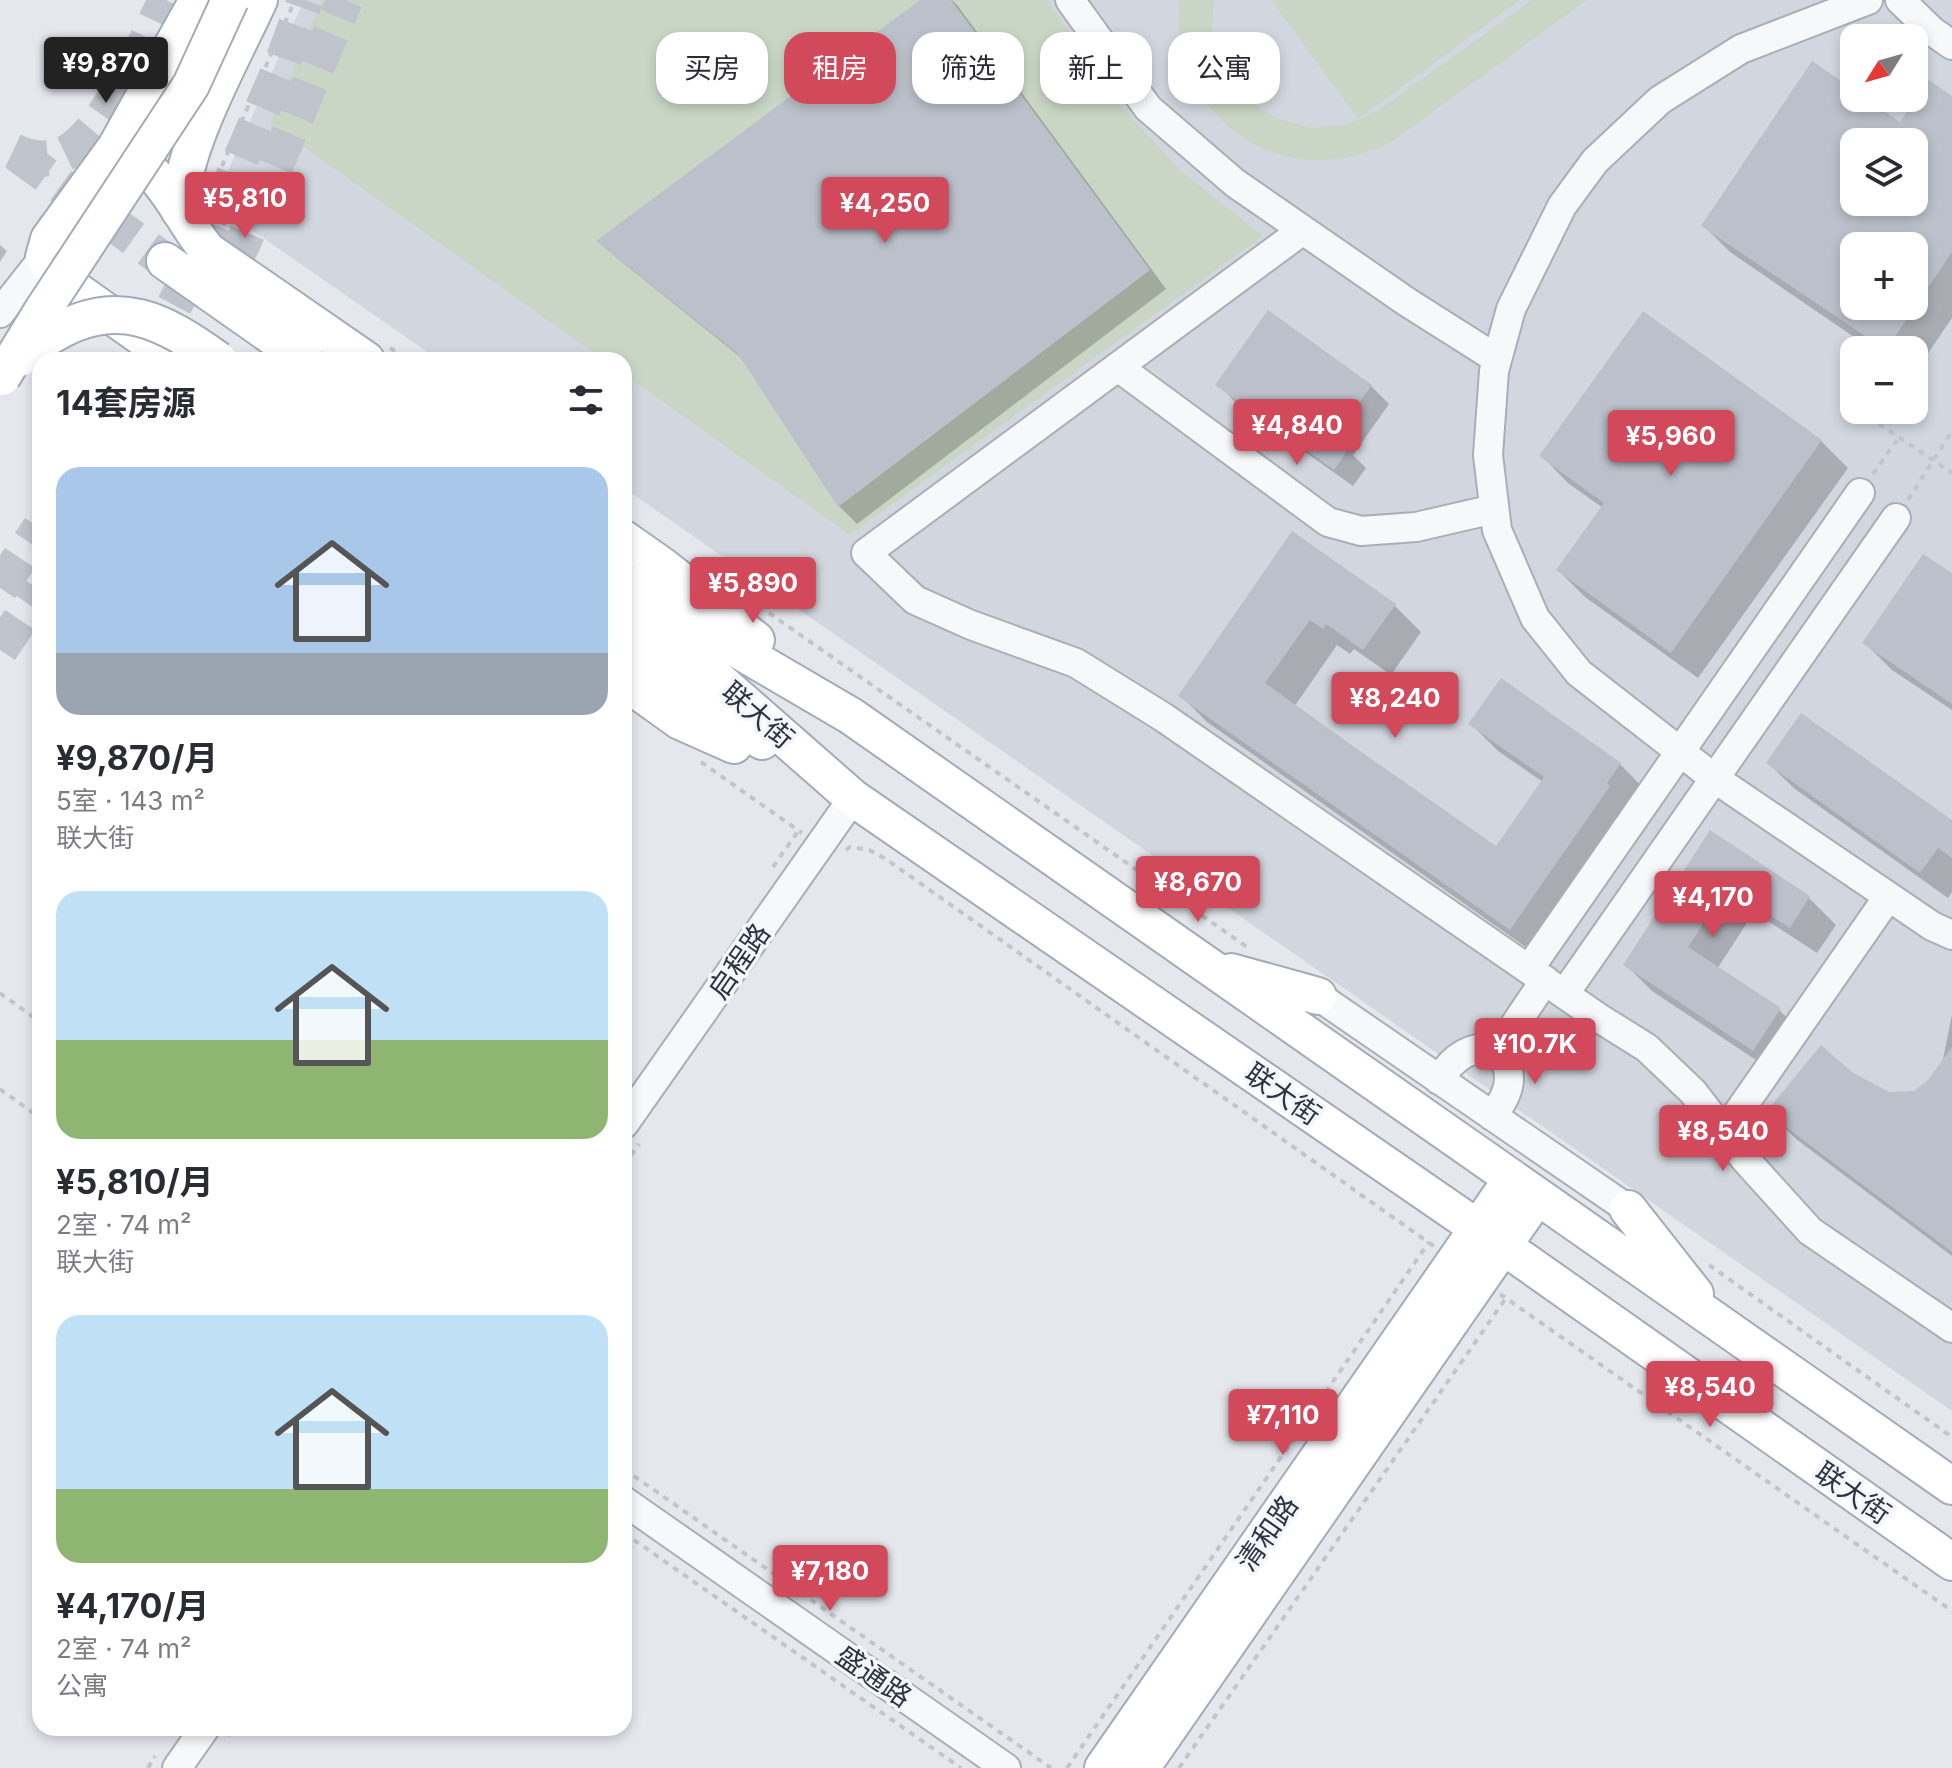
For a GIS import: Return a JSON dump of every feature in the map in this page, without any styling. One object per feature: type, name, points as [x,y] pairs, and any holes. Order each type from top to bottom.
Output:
[{"type":"main road","points":[[163,352],[56,276],[44,257],[49,239],[116,147],[198,0]]},
{"type":"main road","points":[[1,370],[191,85],[230,0]]},
{"type":"main road","points":[[179,210],[181,181],[194,142],[259,0]]},
{"type":"main road","points":[[116,147],[153,174],[208,251],[373,351]]},
{"type":"main road","points":[[254,352],[158,271],[293,352]]},
{"type":"main road","points":[[1,370],[29,347],[71,324],[105,314],[147,318],[182,334],[207,352]]},
{"type":"main road","points":[[632,545],[851,716]]},
{"type":"main road","name":"联大街","points":[[632,588],[851,716],[1952,1486]]},
{"type":"main road","name":"联大街","points":[[632,619],[715,677],[853,798],[1490,1237],[1952,1562]]},
{"type":"main road","points":[[632,655],[696,700],[853,798]]},
{"type":"main road","points":[[632,687],[680,721],[853,798]]},
{"type":"main road","points":[[1205,964],[1318,996]]},
{"type":"main road","name":"清和路","points":[[1103,1768],[1524,1188]]},
{"type":"main road","points":[[1628,1209],[1718,1323]]},
{"type":"main road","name":"清和路","points":[[1141,1768],[1467,1270]]},
{"type":"street","points":[[1070,0],[1148,108],[1235,183],[1407,302],[1497,359]]},
{"type":"street","points":[[1868,0],[1741,49],[1660,100],[1595,161],[1562,206],[1511,309],[1494,371],[1488,455],[1497,530],[1535,618],[1579,673],[1714,778],[1888,897],[1932,926],[1952,935]]},
{"type":"street","points":[[1900,0],[1932,31],[1952,45]]},
{"type":"street","points":[[1303,230],[866,553],[915,600],[971,625],[1076,663],[1163,717],[1647,1048],[1693,1092],[1724,1133],[1810,1231],[1952,1328]]},
{"type":"street","points":[[0,313],[44,257]]},
{"type":"street","points":[[1,370],[25,318],[43,301],[78,291]]},
{"type":"street","points":[[1118,367],[1328,522],[1361,531],[1416,527],[1494,509]]},
{"type":"street","points":[[1500,1047],[1546,981],[1679,752],[1860,493]]},
{"type":"street","points":[[1546,981],[1714,778],[1896,518]]},
{"type":"street","name":"启程路","points":[[632,1113],[853,798]]},
{"type":"street","points":[[1724,1133],[1888,897]]},
{"type":"street","points":[[1318,996],[1628,1209]]},
{"type":"street","points":[[1439,1080],[1449,1064],[1464,1052],[1481,1047],[1500,1047]]},
{"type":"street","points":[[1492,1116],[1504,1101],[1510,1083],[1508,1064],[1500,1047]]},
{"type":"street","name":"盛通路","points":[[632,1507],[1006,1768]]},
{"type":"street","points":[[177,1768],[199,1736]]},
{"type":"path","points":[[224,232],[218,175],[295,0]]},
{"type":"path","points":[[1880,424],[1952,473]]},
{"type":"path","points":[[1896,518],[1952,431]]},
{"type":"path","points":[[1860,493],[1899,437]]},
{"type":"path","points":[[768,612],[1253,950]]},
{"type":"path","points":[[699,760],[838,856],[850,847],[869,850],[886,859],[1952,1611]]},
{"type":"path","points":[[0,993],[32,1016]]},
{"type":"path","points":[[0,1089],[32,1112]]},
{"type":"path","points":[[1706,1263],[1952,1437]]},
{"type":"path","points":[[1067,1768],[1467,1270]]},
{"type":"path","points":[[1179,1768],[1467,1270]]},
{"type":"path","points":[[632,1475],[1051,1768]]},
{"type":"path","points":[[632,1539],[961,1768]]},
{"type":"shaded area","points":[[304,0],[1952,0],[1952,1411],[632,494],[632,352],[427,352],[236,219],[228,171]]},
{"type":"green space","points":[[322,0],[1047,0],[1069,32],[1040,32],[1040,104],[1119,104],[1182,172],[1263,236],[850,535],[632,380],[632,352],[593,352],[270,123]]},
{"type":"green space","points":[[1180,0],[1214,0],[1213,32],[1179,32]]},
{"type":"green space","points":[[1271,0],[1520,0],[1358,119]]},
{"type":"green space","points":[[1532,0],[1587,0],[1394,140],[1367,152],[1339,159],[1312,160],[1285,156],[1259,146],[1236,132],[1208,104],[1255,104],[1278,119],[1312,128],[1346,125],[1376,112]]},
{"type":"building","points":[[920,0],[951,0],[975,32],[912,32],[912,104],[1024,104],[1024,99],[1150,270],[838,507],[738,354],[596,241],[784,101],[784,104],[896,104],[896,32],[877,32]]},
{"type":"building","points":[[1812,61],[1840,80],[1840,112],[1886,112],[1900,122],[1907,112],[1928,112],[1929,80],[1952,96],[1952,252],[1928,288],[1928,232],[1840,232],[1840,319],[1701,226]]},
{"type":"building","points":[[1268,310],[1372,385],[1334,438],[1349,448],[1334,470],[1215,385]]},
{"type":"building","points":[[1643,311],[1822,440],[1671,653],[1556,570],[1604,503],[1539,456]]},
{"type":"building","points":[[1841,320],[1906,320],[1895,336],[1865,336]]},
{"type":"building","points":[[1292,531],[1396,604],[1363,650],[1326,624],[1323,629],[1310,620],[1265,683],[1360,751],[1496,846],[1544,777],[1468,724],[1501,678],[1621,763],[1607,783],[1610,786],[1510,930],[1178,696]]},
{"type":"building","points":[[1923,554],[1952,573],[1952,704],[1862,643]]},
{"type":"building","points":[[1801,713],[1952,820],[1952,858],[1938,848],[1920,873],[1766,763]]},
{"type":"building","points":[[1710,830],[1810,896],[1790,928],[1727,887],[1688,947],[1781,1008],[1753,1051],[1623,965]]},
{"type":"building","points":[[1821,1045],[1852,1072],[1889,1092],[1914,1091],[1928,1080],[1952,1047],[1952,1252],[1766,1112]]},
{"type":"tunnel","points":[[13,151],[32,158],[53,158],[81,142],[124,84],[166,0]]},
{"type":"tunnel","points":[[150,352],[195,266],[283,61],[305,0]]},
{"type":"tunnel","points":[[184,352],[243,243],[345,0]]},
{"type":"tunnel","points":[[17,154],[165,261]]},
{"type":"tunnel","points":[[0,588],[32,540]]},
{"type":"tunnel","points":[[0,650],[32,602]]}]
